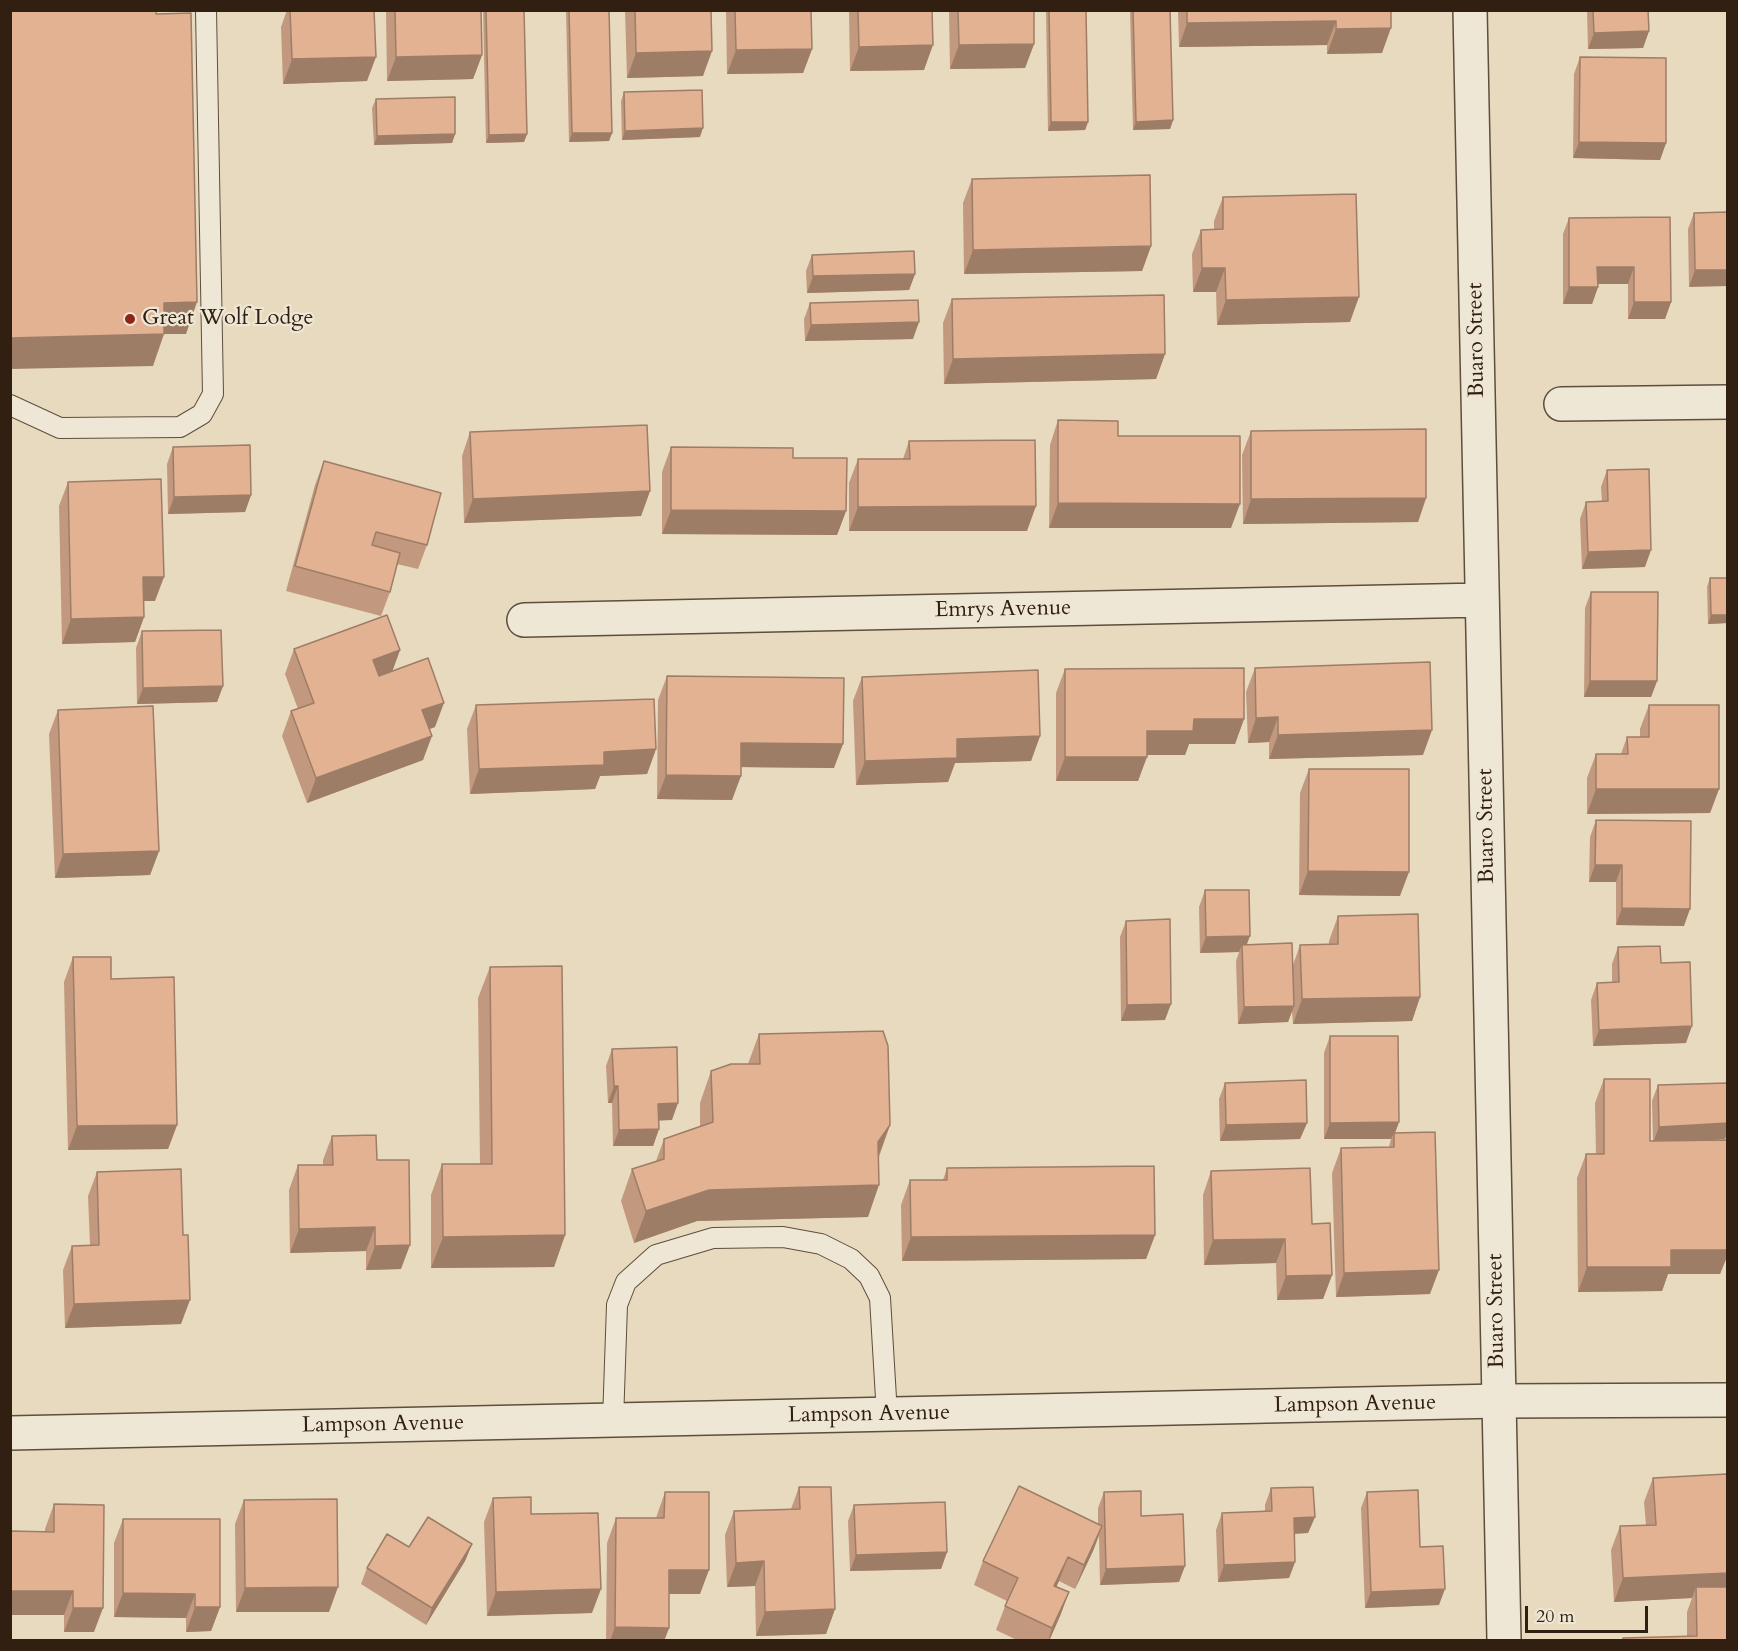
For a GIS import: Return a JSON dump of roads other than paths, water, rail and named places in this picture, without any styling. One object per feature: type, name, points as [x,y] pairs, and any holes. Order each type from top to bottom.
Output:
[{"type":"street","name":"Buaro Street","points":[[1470,10],[1504,1641]]},
{"type":"street","points":[[1561,404],[1728,402]]},
{"type":"street","name":"Emrys Avenue","points":[[524,620],[1482,600]]},
{"type":"street","name":"Lampson Avenue","points":[[10,1432],[1499,1401],[1728,1400]]},
{"type":"lane","points":[[10,405],[60,428],[180,427],[202,414],[213,394],[206,10]]},
{"type":"lane","points":[[613,1421],[617,1305],[626,1282],[656,1255],[713,1238],[783,1237],[821,1244],[851,1259],[869,1276],[880,1298],[887,1415]]},
{"type":"place","name":"Great Wolf Lodge","points":[[130,319]]}]
